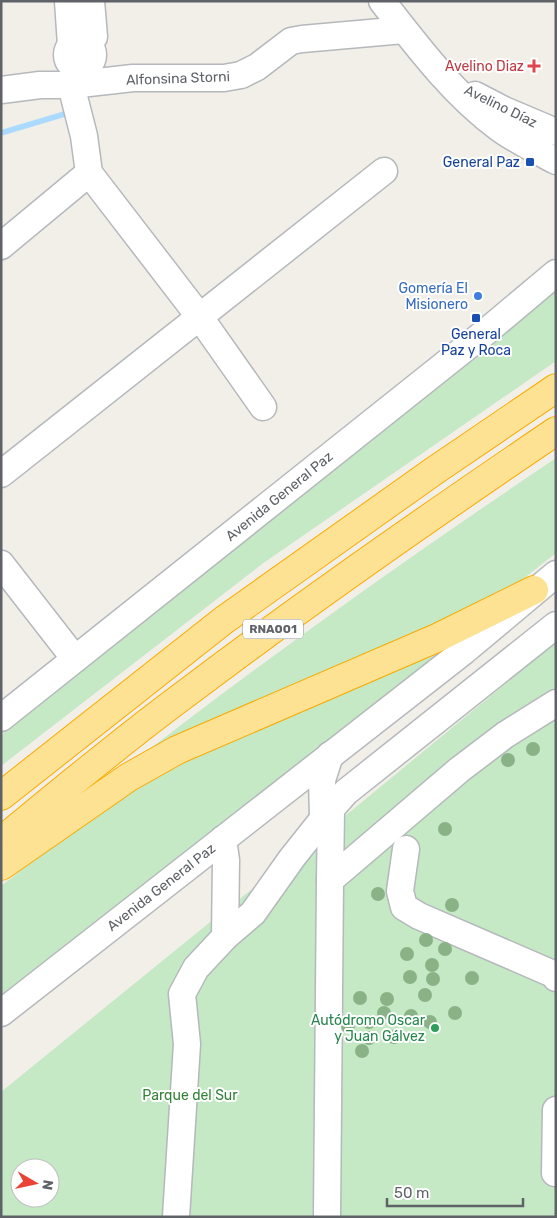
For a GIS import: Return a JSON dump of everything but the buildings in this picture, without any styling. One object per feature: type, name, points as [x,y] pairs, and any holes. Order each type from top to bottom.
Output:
[{"type":"highway","name":"RNA001","points":[[1,796],[224,620],[434,471],[556,388]]},
{"type":"highway","name":"RNA001","points":[[1,840],[195,686],[438,511],[556,430]]},
{"type":"highway","points":[[1,866],[129,776],[177,750],[440,637],[534,590]]},
{"type":"street","points":[[68,1],[76,49]]},
{"type":"street","points":[[40,85],[44,70],[94,37],[91,1]]},
{"type":"street","name":"Avelino Díaz","points":[[382,1],[446,79],[482,114],[512,138],[556,161]]},
{"type":"street","name":"Alfonsina Storni","points":[[1,90],[133,78],[224,78],[241,75],[258,67],[291,41],[302,38],[404,30]]},
{"type":"street","name":"Avelino Díaz","points":[[446,79],[504,110],[556,132]]},
{"type":"street","points":[[71,85],[84,136],[89,173],[199,316],[264,407]]},
{"type":"street","points":[[1,474],[384,171]]},
{"type":"street","points":[[1,246],[89,173]]},
{"type":"street","name":"Avenida General Paz","points":[[1,718],[488,330],[556,273]]},
{"type":"street","points":[[1,564],[75,659]]},
{"type":"street","name":"Avenida General Paz","points":[[1,1013],[464,651],[534,590],[556,574]]},
{"type":"street","points":[[176,1217],[187,1044],[182,994],[196,968],[225,937],[253,913],[292,858],[346,792],[556,625]]},
{"type":"street","points":[[330,880],[459,770],[505,735],[554,711]]},
{"type":"street","points":[[327,1217],[330,880],[327,814],[322,780],[330,755]]},
{"type":"street","points":[[223,839],[226,860],[225,937]]},
{"type":"street","points":[[406,849],[400,891],[404,907],[419,916],[553,974],[556,978]]},
{"type":"street","points":[[555,1173],[556,1110]]},
{"type":"green space","points":[[556,291],[556,361],[262,564],[1,766],[1,735]]},
{"type":"green space","points":[[556,458],[556,553],[505,593],[142,755],[346,603]]},
{"type":"green space","points":[[464,638],[1,1005],[1,886],[50,848],[116,802],[180,764]]},
{"type":"green space","name":"Autódromo Oscar y Juan Gálvez","points":[[556,642],[556,1217],[1,1217],[1,1092],[225,910],[316,840]]},
{"type":"waterway","points":[[1,133],[68,113]]},
{"type":"place","name":"Avelino Diaz","points":[[534,66]]},
{"type":"place","name":"General Paz","points":[[530,162]]},
{"type":"place","name":"Gomería El Misionero","points":[[478,296]]},
{"type":"place","name":"General Paz y Roca","points":[[476,318]]},
{"type":"place","name":"Autódromo Oscar y Juan Gálvez","points":[[435,1028]]},
{"type":"park label","name":"Parque del Sur","points":[[190,1095]]}]
